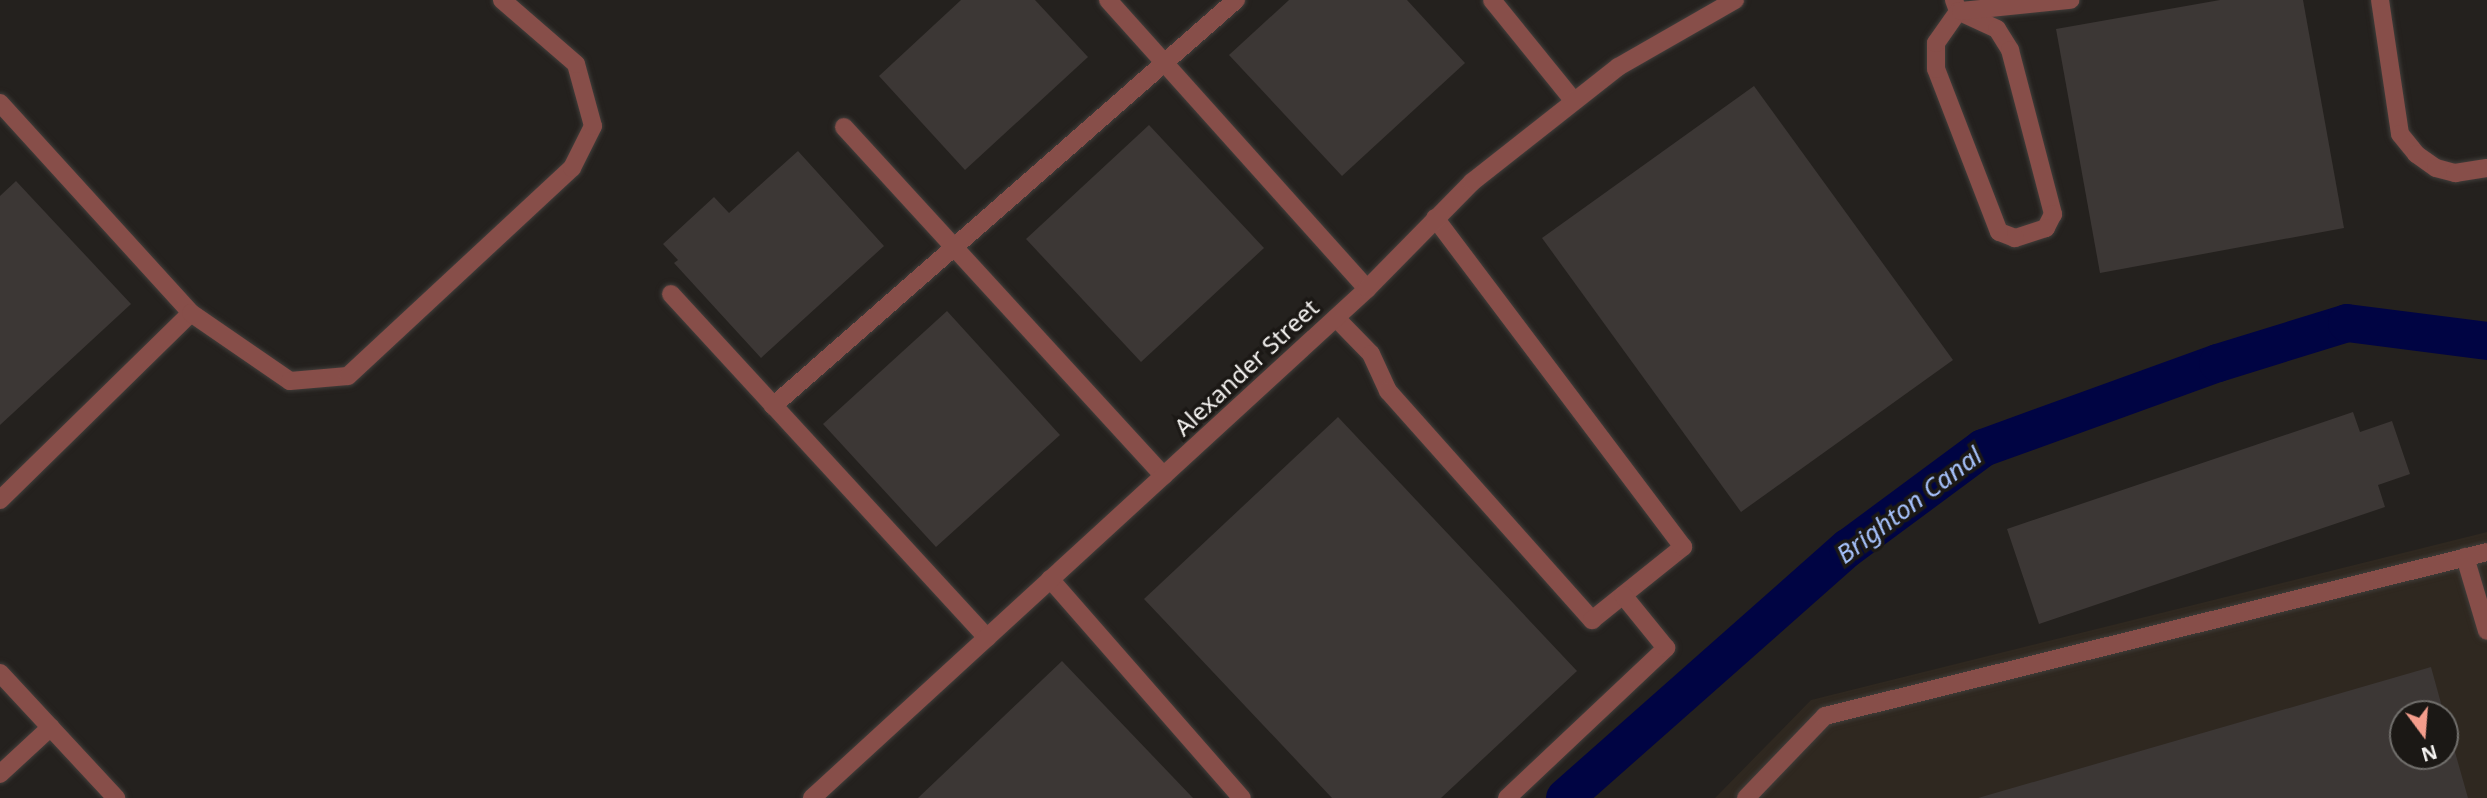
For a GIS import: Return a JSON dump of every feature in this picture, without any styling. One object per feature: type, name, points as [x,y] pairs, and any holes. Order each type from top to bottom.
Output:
[{"type":"street","points":[[0,103],[191,313],[290,381],[348,376],[572,169],[593,126],[576,64],[502,0]]},
{"type":"street","points":[[1108,0],[1367,289]]},
{"type":"street","points":[[773,405],[953,244],[1236,0]]},
{"type":"street","points":[[1492,0],[1573,100]]},
{"type":"street","name":"Alexander Street","points":[[812,798],[1336,318],[1435,218],[1573,100],[1618,67],[1735,0]]},
{"type":"street","points":[[1956,5],[2070,0]]},
{"type":"street","points":[[2380,0],[2400,134],[2416,154],[2436,168],[2455,173],[2487,168]]},
{"type":"street","points":[[1956,5],[1997,29],[2010,50],[2053,214],[2046,228],[2015,238],[1999,232],[1936,69],[1936,43],[1956,5]]},
{"type":"street","points":[[844,127],[1164,475]]},
{"type":"street","points":[[1336,318],[1371,354],[1388,391],[1592,620],[1683,547],[1435,218]]},
{"type":"street","points":[[671,294],[987,638]]},
{"type":"street","points":[[0,500],[191,313]]},
{"type":"street","points":[[1746,798],[1825,716],[2487,552]]},
{"type":"street","points":[[2465,557],[2487,631]]},
{"type":"street","points":[[1050,579],[1242,798]]},
{"type":"street","points":[[1507,798],[1665,648],[1623,595]]},
{"type":"street","points":[[0,673],[116,798]]},
{"type":"street","points":[[0,774],[51,727]]},
{"type":"shaded area","points":[[2487,532],[2487,798],[1715,798],[1811,700]]},
{"type":"building","points":[[961,0],[1035,0],[1088,57],[965,170],[879,76]]},
{"type":"building","points":[[1289,0],[1407,0],[1465,63],[1342,176],[1229,55]]},
{"type":"building","points":[[2220,0],[2303,0],[2344,228],[2100,273],[2056,29]]},
{"type":"building","points":[[1754,86],[1953,360],[1741,512],[1542,238]]},
{"type":"building","points":[[1149,125],[1264,248],[1141,362],[1026,239]]},
{"type":"building","points":[[798,151],[884,246],[761,358],[674,263],[678,260],[663,244],[714,197],[729,213]]},
{"type":"building","points":[[16,181],[131,304],[0,425],[0,196]]},
{"type":"building","points":[[947,311],[1060,435],[936,547],[823,424]]},
{"type":"building","points":[[2353,412],[2360,432],[2392,421],[2410,474],[2378,485],[2385,507],[2039,624],[2007,529]]},
{"type":"building","points":[[1338,417],[1577,671],[1441,798],[1332,798],[1144,599]]},
{"type":"building","points":[[1062,661],[1193,798],[918,798]]},
{"type":"building","points":[[2431,667],[2440,700],[2389,700],[2389,770],[2459,770],[2459,766],[2468,798],[1978,798]]},
{"type":"waterway","name":"Brighton Canal","points":[[1565,798],[1848,548],[1983,448],[2218,363],[2347,323],[2487,341]]}]
